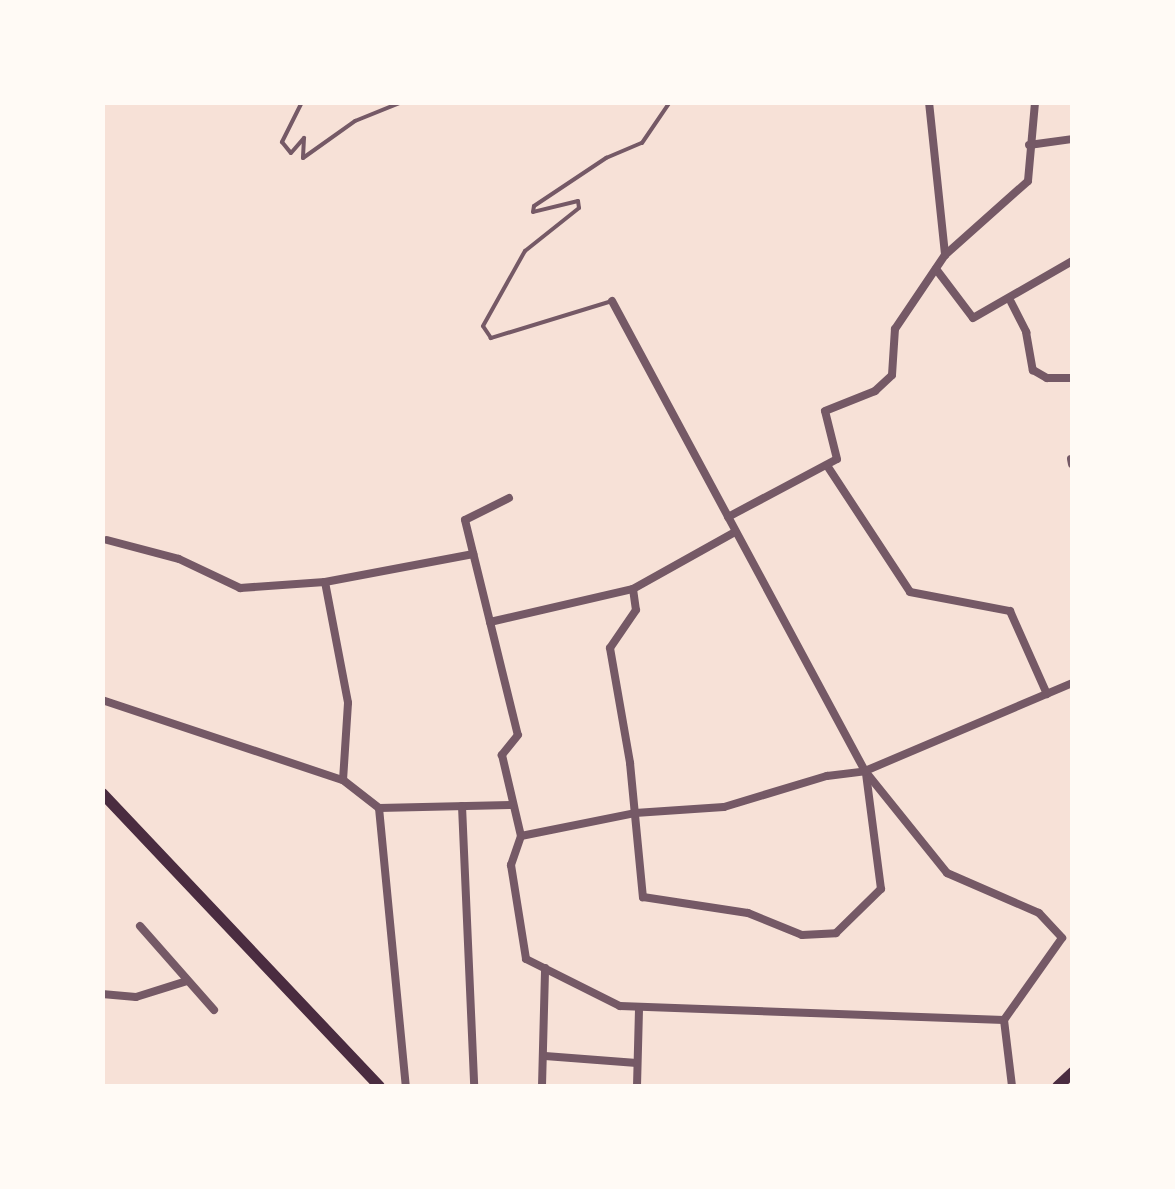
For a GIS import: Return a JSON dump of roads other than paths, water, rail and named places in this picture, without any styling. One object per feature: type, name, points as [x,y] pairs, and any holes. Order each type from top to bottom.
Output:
[{"type":"main road","points":[[102,793],[378,1086]]},
{"type":"main road","points":[[1057,1086],[1072,1076]]},
{"type":"street","points":[[929,102],[945,256]]},
{"type":"street","points":[[728,518],[837,459],[825,411],[875,390],[892,375],[894,329],[936,268],[1028,181],[1036,102]]},
{"type":"street","points":[[1029,145],[1072,139]]},
{"type":"street","points":[[936,268],[967,316],[1011,302],[1072,262]]},
{"type":"street","points":[[612,301],[866,771],[946,873],[1038,913],[1062,938],[1004,1020],[1012,1086]]},
{"type":"street","points":[[1011,302],[1026,332],[1033,370],[1046,378],[1072,378]]},
{"type":"street","points":[[828,467],[910,592],[1010,611],[1047,694]]},
{"type":"street","points":[[509,498],[465,520],[518,735],[502,755],[521,836],[511,865],[526,958],[620,1006],[1004,1020]]},
{"type":"street","points":[[490,622],[633,589],[735,532]]},
{"type":"street","points":[[107,540],[180,559],[240,588],[325,582],[473,554]]},
{"type":"street","points":[[325,582],[348,703],[343,780]]},
{"type":"street","points":[[633,589],[636,610],[610,648],[635,813],[642,897],[748,914],[802,935],[836,933],[881,889],[866,771]]},
{"type":"street","points":[[521,836],[635,813],[724,807],[827,776],[866,771],[1072,684]]},
{"type":"street","points":[[102,700],[343,780],[379,808],[511,805]]},
{"type":"street","points":[[462,806],[474,1086]]},
{"type":"street","points":[[379,808],[406,1086]]},
{"type":"street","points":[[140,926],[214,1010]]},
{"type":"street","points":[[542,1086],[545,968]]},
{"type":"street","points":[[102,994],[136,996],[187,981]]},
{"type":"street","points":[[637,1086],[639,1007]]},
{"type":"street","points":[[544,1056],[638,1062]]},
{"type":"lane","points":[[302,102],[282,142],[291,153],[304,138],[303,158],[355,121],[402,102]]},
{"type":"lane","points":[[602,102],[644,102]]},
{"type":"lane","points":[[612,301],[490,338],[483,326],[525,250],[579,208],[578,201],[533,212],[534,206],[606,158],[642,143],[670,102]]}]
